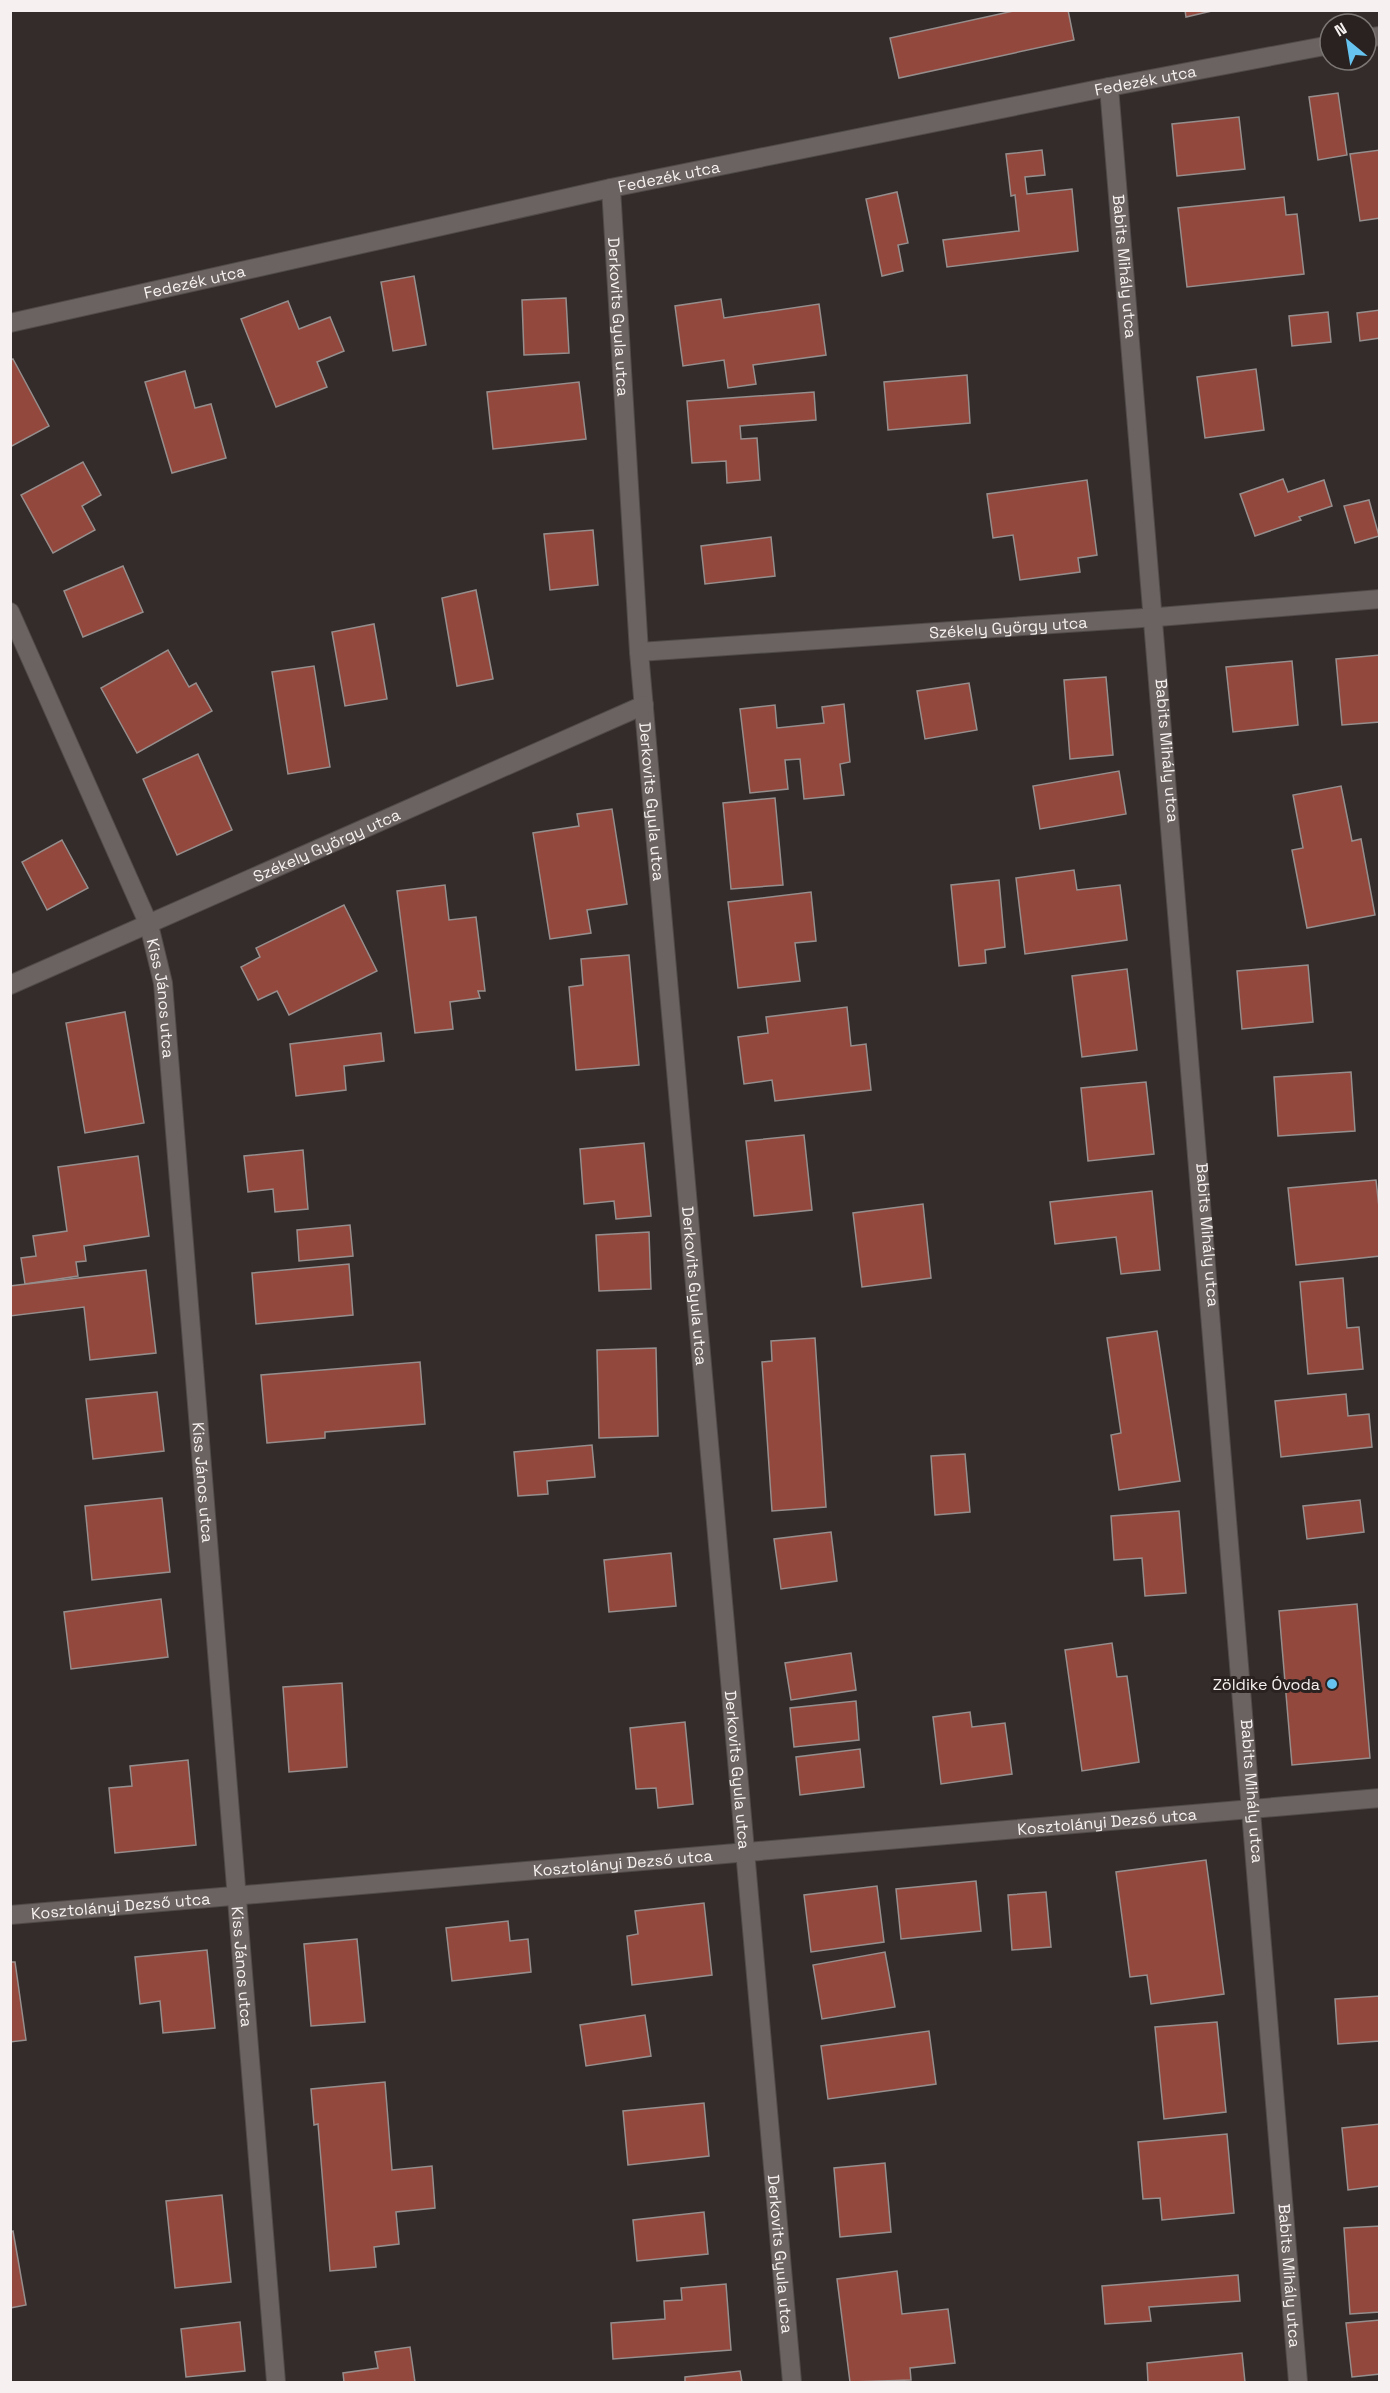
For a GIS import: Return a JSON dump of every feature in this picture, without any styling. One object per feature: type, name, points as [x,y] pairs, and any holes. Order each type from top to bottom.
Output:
[{"type":"street","name":"Fedezék utca","points":[[10,323],[611,188],[1109,87],[1318,47]]},
{"type":"street","name":"Babits Mihály utca","points":[[1109,87],[1158,617],[1298,2382]]},
{"type":"street","name":"Derkovits Gyula utca","points":[[611,188],[639,652],[792,2382]]},
{"type":"street","name":"Székely György utca","points":[[639,652],[1158,617],[1380,599]]},
{"type":"street","name":"Kiss János utca","points":[[10,612],[149,925],[163,982],[276,2382]]},
{"type":"street","name":"Székely György utca","points":[[10,985],[644,705]]},
{"type":"street","name":"Kosztolányi Dezső utca","points":[[10,1915],[1380,1798]]},
{"type":"building","points":[[1018,10],[1068,10],[1074,40],[899,78],[890,38]]},
{"type":"building","points":[[1185,10],[1216,10],[1186,17]]},
{"type":"building","points":[[1338,93],[1347,155],[1318,160],[1309,97]]},
{"type":"building","points":[[1239,117],[1245,169],[1177,176],[1172,124]]},
{"type":"building","points":[[1042,150],[1045,175],[1025,177],[1027,194],[1072,189],[1078,251],[947,267],[943,240],[1019,231],[1015,195],[1011,196],[1006,154]]},
{"type":"building","points":[[1380,150],[1380,218],[1360,221],[1350,154]]},
{"type":"building","points":[[897,192],[908,243],[898,245],[903,271],[882,276],[866,199]]},
{"type":"building","points":[[1284,197],[1286,215],[1297,214],[1304,274],[1187,287],[1178,208]]},
{"type":"building","points":[[414,276],[426,345],[393,351],[381,282]]},
{"type":"building","points":[[566,298],[569,353],[524,355],[522,300]]},
{"type":"building","points":[[721,299],[724,318],[819,304],[826,355],[753,365],[756,384],[728,388],[724,360],[683,366],[675,306]]},
{"type":"building","points":[[288,301],[299,329],[330,317],[344,351],[317,362],[327,387],[276,407],[241,319]]},
{"type":"building","points":[[1380,310],[1380,338],[1360,341],[1357,313]]},
{"type":"building","points":[[1328,312],[1331,342],[1292,346],[1289,316]]},
{"type":"building","points":[[13,359],[49,426],[10,447],[10,360]]},
{"type":"building","points":[[1256,369],[1264,430],[1205,438],[1197,377]]},
{"type":"building","points":[[185,371],[195,408],[211,404],[226,458],[172,473],[145,382]]},
{"type":"building","points":[[967,375],[970,423],[888,430],[884,382]]},
{"type":"building","points":[[579,382],[586,439],[493,449],[487,392]]},
{"type":"building","points":[[814,392],[816,420],[740,426],[741,439],[757,438],[760,480],[727,483],[726,461],[692,463],[687,401]]},
{"type":"building","points":[[83,462],[101,495],[82,506],[95,530],[53,553],[21,495]]},
{"type":"building","points":[[1283,479],[1288,492],[1324,480],[1332,506],[1255,536],[1240,494]]},
{"type":"building","points":[[1087,480],[1097,555],[1078,558],[1080,572],[1020,580],[1013,535],[993,538],[987,494]]},
{"type":"building","points":[[1369,500],[1379,536],[1355,543],[1344,506]]},
{"type":"building","points":[[593,530],[598,585],[550,590],[544,534]]},
{"type":"building","points":[[771,537],[775,576],[705,584],[701,546]]},
{"type":"building","points":[[123,566],[143,612],[83,637],[64,591]]},
{"type":"building","points":[[476,590],[493,679],[457,686],[442,598]]},
{"type":"building","points":[[374,624],[387,699],[345,706],[332,632]]},
{"type":"building","points":[[168,650],[189,687],[196,683],[212,711],[137,753],[101,688]]},
{"type":"building","points":[[1380,655],[1380,722],[1342,725],[1336,659]]},
{"type":"building","points":[[1292,661],[1298,725],[1233,732],[1226,667]]},
{"type":"building","points":[[314,666],[330,767],[288,774],[272,672]]},
{"type":"building","points":[[1106,677],[1113,755],[1070,759],[1064,680]]},
{"type":"building","points":[[969,683],[977,730],[925,739],[917,691]]},
{"type":"building","points":[[844,704],[850,762],[840,764],[844,795],[804,799],[800,759],[785,760],[788,789],[750,793],[740,709],[775,705],[777,728],[824,723],[822,707]]},
{"type":"building","points":[[198,754],[232,830],[177,855],[143,779]]},
{"type":"building","points":[[1119,771],[1126,814],[1040,829],[1033,786]]},
{"type":"building","points":[[1341,786],[1352,841],[1361,839],[1375,915],[1307,928],[1292,850],[1303,848],[1293,795]]},
{"type":"building","points":[[775,798],[783,885],[731,889],[723,803]]},
{"type":"building","points":[[612,809],[627,904],[587,910],[591,933],[550,939],[533,833],[579,826],[577,814]]},
{"type":"building","points":[[62,840],[88,888],[47,910],[22,862]]},
{"type":"building","points":[[1074,870],[1077,890],[1120,885],[1127,940],[1025,954],[1016,878]]},
{"type":"building","points":[[999,880],[1005,947],[985,950],[986,963],[959,966],[951,885]]},
{"type":"building","points":[[445,885],[449,920],[476,917],[485,991],[478,991],[480,998],[450,1002],[453,1029],[415,1033],[397,891]]},
{"type":"building","points":[[811,892],[816,941],[795,943],[800,981],[738,988],[728,902]]},
{"type":"building","points":[[344,905],[377,971],[289,1015],[277,991],[258,1000],[241,967],[260,957],[256,948]]},
{"type":"building","points":[[629,955],[639,1065],[576,1070],[569,987],[583,985],[581,959]]},
{"type":"building","points":[[1308,965],[1313,1022],[1242,1029],[1237,971]]},
{"type":"building","points":[[1127,969],[1137,1050],[1082,1057],[1072,976]]},
{"type":"building","points":[[847,1007],[851,1046],[866,1044],[871,1090],[775,1101],[772,1080],[744,1084],[738,1037],[768,1033],[766,1017]]},
{"type":"building","points":[[125,1012],[144,1123],[85,1133],[66,1023]]},
{"type":"building","points":[[381,1033],[384,1061],[344,1066],[346,1090],[296,1096],[290,1044]]},
{"type":"building","points":[[1351,1072],[1355,1131],[1278,1136],[1274,1077]]},
{"type":"building","points":[[1146,1082],[1154,1154],[1088,1161],[1081,1088]]},
{"type":"building","points":[[804,1135],[812,1210],[754,1216],[746,1141]]},
{"type":"building","points":[[644,1143],[651,1216],[616,1219],[614,1201],[584,1204],[580,1149]]},
{"type":"building","points":[[303,1150],[308,1209],[275,1212],[273,1189],[248,1192],[244,1156]]},
{"type":"building","points":[[138,1156],[149,1236],[84,1246],[86,1261],[76,1262],[78,1276],[25,1284],[21,1258],[36,1256],[33,1236],[67,1231],[58,1167]]},
{"type":"building","points":[[1376,1180],[1380,1216],[1380,1256],[1296,1265],[1288,1188]]},
{"type":"building","points":[[1152,1191],[1160,1270],[1121,1274],[1116,1237],[1055,1244],[1050,1202]]},
{"type":"building","points":[[923,1204],[931,1278],[862,1287],[853,1213]]},
{"type":"building","points":[[350,1225],[353,1256],[299,1261],[297,1230]]},
{"type":"building","points":[[649,1232],[651,1289],[599,1291],[596,1235]]},
{"type":"building","points":[[349,1264],[353,1315],[256,1324],[252,1273]]},
{"type":"building","points":[[146,1270],[156,1353],[90,1360],[84,1307],[10,1316],[10,1286]]},
{"type":"building","points":[[1343,1278],[1347,1328],[1359,1327],[1363,1369],[1308,1374],[1300,1282]]},
{"type":"building","points":[[1157,1331],[1180,1481],[1119,1490],[1111,1435],[1121,1433],[1107,1338]]},
{"type":"building","points":[[815,1338],[826,1507],[772,1511],[762,1362],[772,1361],[771,1341]]},
{"type":"building","points":[[656,1348],[658,1436],[599,1438],[597,1350]]},
{"type":"building","points":[[420,1362],[425,1424],[325,1432],[325,1438],[267,1443],[261,1375]]},
{"type":"building","points":[[157,1392],[164,1451],[93,1459],[86,1399]]},
{"type":"building","points":[[1346,1394],[1348,1416],[1369,1414],[1372,1447],[1281,1457],[1275,1401]]},
{"type":"building","points":[[592,1445],[595,1477],[547,1481],[548,1494],[518,1496],[514,1452]]},
{"type":"building","points":[[965,1454],[970,1512],[935,1515],[931,1456]]},
{"type":"building","points":[[162,1498],[170,1572],[92,1580],[85,1506]]},
{"type":"building","points":[[1360,1500],[1364,1532],[1307,1539],[1303,1506]]},
{"type":"building","points":[[1179,1511],[1186,1593],[1145,1596],[1142,1558],[1114,1560],[1111,1516]]},
{"type":"building","points":[[831,1532],[837,1581],[781,1589],[774,1539]]},
{"type":"building","points":[[671,1553],[676,1606],[609,1612],[604,1560]]},
{"type":"building","points":[[161,1599],[168,1657],[71,1669],[64,1612]]},
{"type":"building","name":"Zöldike Óvoda","points":[[1357,1604],[1370,1758],[1292,1765],[1279,1611]]},
{"type":"building","points":[[1112,1643],[1117,1677],[1127,1676],[1139,1762],[1082,1771],[1065,1650]]},
{"type":"building","points":[[851,1653],[856,1690],[791,1700],[785,1663]]},
{"type":"building","points":[[342,1683],[347,1767],[289,1772],[283,1687]]},
{"type":"building","points":[[856,1701],[859,1740],[794,1747],[790,1708]]},
{"type":"building","points":[[970,1712],[972,1727],[1005,1723],[1012,1774],[941,1784],[933,1717]]},
{"type":"building","points":[[685,1722],[693,1804],[658,1808],[656,1788],[636,1789],[630,1728]]},
{"type":"building","points":[[860,1749],[864,1787],[800,1795],[796,1757]]},
{"type":"building","points":[[188,1760],[196,1845],[115,1853],[109,1788],[132,1786],[130,1766]]},
{"type":"building","points":[[1206,1860],[1224,1994],[1151,2004],[1147,1975],[1130,1977],[1116,1872]]},
{"type":"building","points":[[976,1881],[981,1931],[901,1939],[896,1889]]},
{"type":"building","points":[[877,1886],[884,1942],[811,1952],[804,1895]]},
{"type":"building","points":[[1046,1892],[1051,1947],[1012,1950],[1008,1895]]},
{"type":"building","points":[[704,1903],[712,1975],[632,1985],[627,1936],[638,1934],[635,1911]]},
{"type":"building","points":[[508,1921],[510,1941],[528,1939],[531,1972],[452,1981],[446,1928]]},
{"type":"building","points":[[357,1939],[365,2022],[311,2026],[304,1944]]},
{"type":"building","points":[[207,1950],[215,2028],[163,2033],[160,2001],[140,2004],[135,1957]]},
{"type":"building","points":[[885,1952],[895,2007],[822,2019],[813,1965]]},
{"type":"building","points":[[10,1962],[15,1962],[26,2040],[10,2042]]},
{"type":"building","points":[[1380,1996],[1380,2041],[1338,2044],[1335,1999]]},
{"type":"building","points":[[645,2015],[651,2056],[586,2066],[580,2025]]},
{"type":"building","points":[[1217,2022],[1226,2112],[1164,2119],[1155,2027]]},
{"type":"building","points":[[929,2031],[936,2084],[828,2099],[821,2046]]},
{"type":"building","points":[[385,2082],[392,2170],[432,2166],[435,2208],[396,2212],[399,2244],[374,2247],[376,2267],[330,2271],[318,2124],[314,2125],[311,2089]]},
{"type":"building","points":[[704,2103],[709,2156],[628,2165],[623,2111]]},
{"type":"building","points":[[1380,2124],[1380,2186],[1348,2190],[1342,2128]]},
{"type":"building","points":[[1227,2134],[1234,2213],[1162,2220],[1160,2198],[1143,2199],[1138,2142]]},
{"type":"building","points":[[885,2163],[891,2232],[840,2237],[834,2168]]},
{"type":"building","points":[[222,2195],[231,2282],[175,2288],[166,2201]]},
{"type":"building","points":[[704,2212],[708,2254],[637,2261],[633,2220]]},
{"type":"building","points":[[1380,2226],[1380,2312],[1350,2314],[1344,2228]]},
{"type":"building","points":[[13,2231],[26,2305],[10,2308],[10,2232]]},
{"type":"building","points":[[897,2271],[902,2314],[948,2309],[955,2363],[910,2368],[911,2380],[850,2382],[837,2279]]},
{"type":"building","points":[[1238,2275],[1240,2301],[1149,2307],[1151,2321],[1105,2324],[1102,2286]]},
{"type":"building","points":[[726,2284],[731,2350],[613,2359],[611,2323],[665,2319],[664,2301],[682,2300],[681,2288]]},
{"type":"building","points":[[1380,2320],[1380,2374],[1352,2377],[1346,2323]]},
{"type":"building","points":[[240,2322],[245,2371],[186,2377],[181,2329]]},
{"type":"building","points":[[410,2347],[415,2382],[344,2382],[343,2373],[378,2368],[375,2352]]},
{"type":"building","points":[[1242,2353],[1245,2382],[1148,2382],[1147,2363]]},
{"type":"building","points":[[740,2371],[742,2382],[685,2382],[685,2377]]},
{"type":"place","name":"Zöldike Óvoda","points":[[1332,1684]]}]
